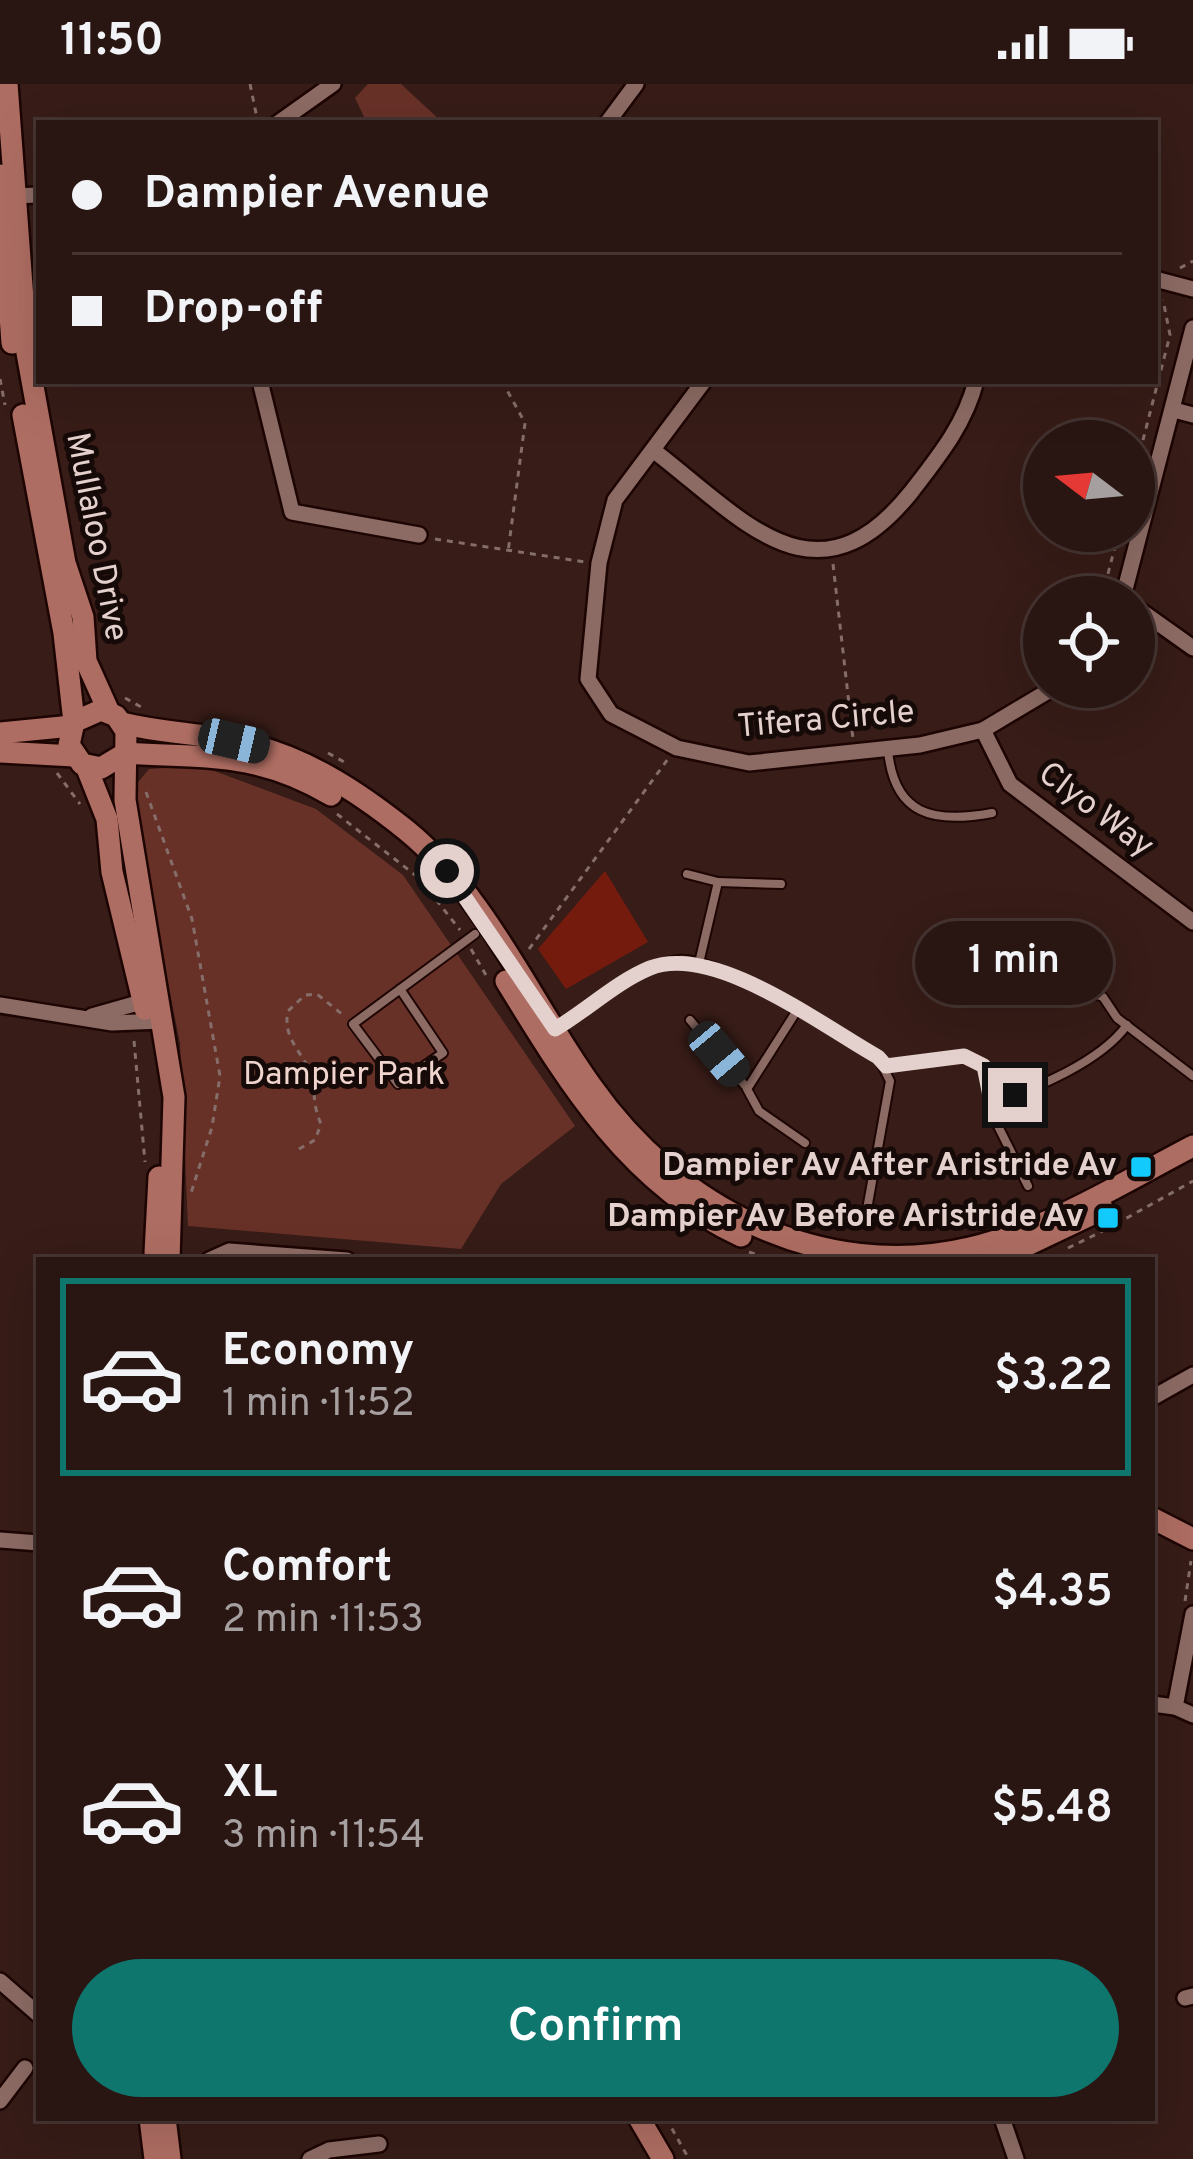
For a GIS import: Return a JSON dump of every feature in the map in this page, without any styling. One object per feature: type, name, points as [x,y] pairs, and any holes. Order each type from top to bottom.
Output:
[{"type":"main road","name":"Mullaloo Drive","points":[[8,84],[27,353],[45,460],[65,563],[82,616],[86,661],[116,717]]},
{"type":"main road","name":"Mullaloo Drive","points":[[0,176],[19,196],[12,347],[64,633],[73,724]]},
{"type":"main road","points":[[0,733],[73,724],[90,711],[283,754],[372,804],[447,871],[632,1139],[686,1188],[736,1219],[800,1242],[856,1252],[937,1256],[1032,1226],[1193,1145]]},
{"type":"main road","points":[[116,717],[153,1011],[161,1125],[155,1257]]},
{"type":"main road","points":[[73,724],[69,741],[107,819],[112,872],[174,1097],[169,1257]]},
{"type":"main road","points":[[0,752],[105,767],[123,754],[200,752],[309,782],[406,848],[586,1106],[640,1169],[722,1227],[801,1257]]},
{"type":"main road","points":[[986,1257],[1061,1230],[1193,1160]]},
{"type":"main road","points":[[1155,1520],[1193,1539]]},
{"type":"main road","points":[[150,2121],[155,2159]]},
{"type":"main road","points":[[165,2121],[170,2159]]},
{"type":"main road","points":[[644,2121],[663,2159]]},
{"type":"street","points":[[282,120],[333,84]]},
{"type":"street","points":[[609,120],[637,84]]},
{"type":"street","points":[[1158,280],[1193,289]]},
{"type":"street","points":[[1129,576],[1193,328]]},
{"type":"street","points":[[261,384],[292,512],[419,536]]},
{"type":"street","name":"Tifera Circle","points":[[702,384],[609,510],[587,663],[594,694],[611,714],[677,748],[749,763],[854,747],[888,748],[983,730],[1023,706]]},
{"type":"street","points":[[652,450],[773,540],[802,549],[831,549],[861,542],[889,520],[961,424],[975,384]]},
{"type":"street","points":[[1174,410],[1193,415]]},
{"type":"street","points":[[1155,621],[1193,648]]},
{"type":"street","name":"Clyo Way","points":[[983,730],[1010,784],[1193,922]]},
{"type":"street","points":[[0,1005],[92,1016],[112,1023],[153,1011]]},
{"type":"street","points":[[216,1257],[229,1251],[308,1257]]},
{"type":"street","points":[[1155,1396],[1193,1375]]},
{"type":"street","points":[[0,1540],[36,1543]]},
{"type":"street","points":[[1175,1707],[1193,1614]]},
{"type":"street","points":[[1155,1704],[1193,1715]]},
{"type":"street","points":[[0,1981],[36,2012]]},
{"type":"street","points":[[0,2101],[26,2068]]},
{"type":"street","points":[[1003,2121],[1016,2159]]},
{"type":"street","points":[[310,2159],[329,2150],[379,2144]]},
{"type":"lane","points":[[888,748],[892,784],[903,799],[946,818],[992,813]]},
{"type":"lane","points":[[687,874],[718,882],[781,884]]},
{"type":"lane","points":[[699,963],[718,882]]},
{"type":"lane","points":[[400,989],[443,1053],[398,1084],[353,1024],[400,989],[471,937]]},
{"type":"lane","points":[[1015,944],[1066,985],[1103,997],[1127,1025],[1193,1076]]},
{"type":"lane","points":[[555,1029],[646,969],[681,959],[699,963],[796,1011],[886,1066],[964,1056],[984,1066],[991,1101],[1028,1186]]},
{"type":"lane","points":[[747,1089],[796,1011]]},
{"type":"lane","points":[[691,1020],[759,1111],[805,1143]]},
{"type":"lane","points":[[991,1101],[1015,1095],[1115,1041],[1127,1025]]},
{"type":"lane","points":[[866,1216],[890,1081],[886,1066]]},
{"type":"path","points":[[250,84],[257,120]]},
{"type":"path","points":[[1158,300],[1163,301],[1170,335],[1158,382]]},
{"type":"path","points":[[504,384],[524,424],[508,554]]},
{"type":"path","points":[[1148,420],[1157,384]]},
{"type":"path","points":[[419,536],[508,554],[599,563]]},
{"type":"path","points":[[831,549],[854,747],[835,745]]},
{"type":"path","points":[[314,747],[355,770]]},
{"type":"path","points":[[518,963],[677,748]]},
{"type":"path","points":[[333,812],[419,878],[471,937],[494,987]]},
{"type":"path","points":[[299,1150],[315,1140],[321,1124],[309,1099],[313,1078],[289,1036],[288,1011],[305,995],[317,994],[353,1024]]},
{"type":"path","points":[[745,1250],[765,1257]]},
{"type":"path","points":[[668,2121],[689,2159]]},
{"type":"green space","points":[[368,84],[401,84],[440,120],[366,120],[355,98]]},
{"type":"green space","name":"Dampier Park","points":[[201,766],[316,809],[403,875],[575,1126],[501,1184],[461,1249],[188,1226],[180,1043],[129,793],[149,769]]},
{"type":"building","points":[[605,871],[648,942],[566,989],[538,949]]},
{"type":"place","name":"Dampier Av After Aristride Av","points":[[1141,1167]]},
{"type":"place","name":"Dampier Av Before Aristride Av","points":[[1108,1218]]},
{"type":"route","points":[[447,871],[555,1029],[646,969],[681,959],[715,966],[878,1057],[886,1066],[964,1056],[984,1066],[991,1101],[1015,1095]]}]
